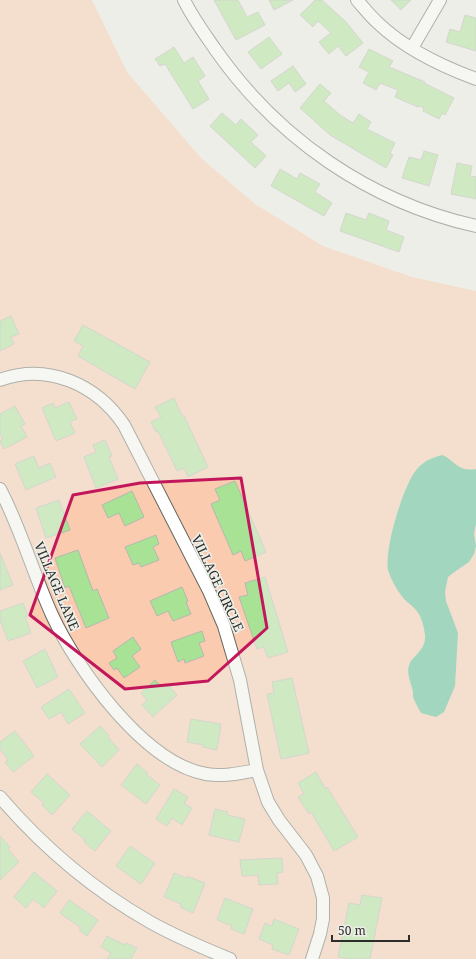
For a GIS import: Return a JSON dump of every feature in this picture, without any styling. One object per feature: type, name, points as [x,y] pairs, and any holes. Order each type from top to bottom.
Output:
[{"type":"street","points":[[184,0],[209,40],[240,82],[266,112],[306,146],[354,178],[399,200],[442,216],[476,226]]},
{"type":"street","points":[[357,0],[377,22],[395,37],[448,67],[476,79]]},
{"type":"street","points":[[412,48],[440,0]]},
{"type":"street","name":"VILLAGE CIRCLE","points":[[0,380],[31,374],[50,376],[70,381],[88,389],[102,398],[113,409],[124,425],[209,591],[222,621],[240,680],[257,770],[264,792],[278,820],[306,855],[320,884],[324,906],[323,919],[312,959]]},
{"type":"street","name":"VILLAGE LANE","points":[[0,489],[20,530],[42,591],[62,635],[93,682],[119,714],[167,758],[182,766],[212,775],[257,770]]},
{"type":"street","points":[[0,797],[44,843],[118,902],[166,930],[230,959]]},
{"type":"highlighted area","points":[[241,478],[267,628],[208,681],[125,689],[30,615],[73,495],[140,483]]},
{"type":"shaded area","points":[[0,0],[92,0],[127,72],[201,158],[255,204],[323,246],[412,277],[476,291],[476,959],[0,959]]},
{"type":"shaded area","points":[[443,455],[462,468],[470,470],[476,469],[476,524],[474,534],[476,546],[474,554],[469,562],[448,577],[445,592],[446,601],[458,633],[455,686],[444,712],[436,717],[421,713],[413,697],[408,668],[411,661],[421,650],[424,643],[424,629],[418,613],[397,590],[388,570],[388,561],[389,548],[396,518],[406,489],[412,477],[417,469],[423,464],[432,458]]},
{"type":"building","points":[[214,0],[238,0],[247,17],[258,12],[265,25],[236,40]]},
{"type":"building","points":[[269,0],[293,0],[274,10]]},
{"type":"building","points":[[315,0],[322,0],[346,22],[363,43],[346,56],[338,46],[329,54],[319,42],[331,33],[318,21],[313,27],[300,15]]},
{"type":"building","points":[[391,0],[411,0],[401,10]]},
{"type":"building","points":[[465,15],[476,18],[476,51],[446,42],[450,29],[460,32]]},
{"type":"building","points":[[269,37],[282,54],[261,69],[248,52]]},
{"type":"building","points":[[174,47],[184,63],[193,57],[205,76],[198,81],[209,99],[193,109],[165,64],[160,66],[155,59]]},
{"type":"building","points":[[369,49],[393,61],[389,67],[425,82],[424,83],[454,98],[445,115],[442,113],[439,119],[423,111],[424,108],[395,97],[398,90],[380,83],[376,90],[363,83],[369,72],[359,67]]},
{"type":"building","points":[[293,66],[306,84],[295,92],[289,83],[278,91],[271,81]]},
{"type":"building","points":[[320,84],[331,93],[324,101],[340,115],[353,123],[359,114],[371,122],[367,129],[395,143],[390,153],[393,155],[386,168],[330,135],[300,108]]},
{"type":"building","points":[[222,113],[236,125],[241,119],[258,135],[251,142],[266,156],[255,168],[210,126]]},
{"type":"building","points":[[424,151],[438,155],[429,186],[402,178],[409,157],[421,160]]},
{"type":"building","points":[[457,163],[472,166],[470,176],[476,177],[476,199],[451,194]]},
{"type":"building","points":[[280,169],[297,179],[300,173],[320,184],[315,192],[332,203],[324,216],[271,186]]},
{"type":"building","points":[[346,213],[366,220],[369,213],[389,221],[386,230],[404,237],[399,252],[340,231]]},
{"type":"building","points":[[11,316],[19,334],[11,337],[14,344],[0,351],[0,321]]},
{"type":"building","points":[[83,325],[150,362],[135,389],[78,356],[83,346],[74,341]]},
{"type":"building","points":[[174,398],[208,467],[188,477],[184,468],[177,471],[158,431],[156,432],[151,422],[161,417],[155,407]]},
{"type":"building","points":[[69,402],[77,419],[70,422],[75,433],[56,441],[42,408],[53,403],[55,408]]},
{"type":"building","points":[[15,406],[25,424],[21,426],[27,437],[4,449],[0,441],[3,439],[0,434],[0,414]]},
{"type":"building","points":[[105,440],[112,456],[109,457],[118,479],[96,488],[84,457],[96,452],[93,445]]},
{"type":"building","points":[[34,456],[39,468],[50,463],[56,477],[26,490],[15,464]]},
{"type":"building","points":[[235,481],[266,552],[245,561],[241,551],[233,555],[211,504],[220,500],[215,489]]},
{"type":"building","points":[[132,491],[144,517],[125,526],[119,513],[108,518],[102,505]]},
{"type":"building","points":[[59,500],[70,530],[46,538],[36,508]]},
{"type":"building","points":[[156,535],[159,544],[153,547],[159,560],[141,567],[139,563],[133,565],[125,547]]},
{"type":"building","points":[[78,550],[93,591],[97,589],[109,618],[86,628],[69,586],[65,588],[55,558]]},
{"type":"building","points":[[0,553],[13,585],[0,590]]},
{"type":"building","points":[[265,577],[288,652],[268,658],[264,647],[257,649],[239,597],[248,595],[245,583]]},
{"type":"building","points":[[182,587],[188,601],[186,602],[191,614],[173,621],[168,611],[157,616],[150,601]]},
{"type":"building","points":[[23,603],[28,616],[25,617],[31,633],[8,641],[0,620],[0,611]]},
{"type":"building","points":[[202,631],[205,641],[199,643],[204,656],[185,663],[184,659],[178,662],[171,642]]},
{"type":"building","points":[[133,637],[141,649],[132,656],[140,667],[124,678],[117,668],[114,670],[109,663],[117,658],[113,651]]},
{"type":"building","points":[[45,649],[58,677],[37,688],[23,661]]},
{"type":"building","points":[[292,678],[309,753],[281,759],[267,694],[274,693],[272,682]]},
{"type":"building","points":[[155,680],[163,688],[167,684],[177,695],[153,717],[142,705],[147,700],[141,693]]},
{"type":"building","points":[[69,689],[85,713],[68,724],[61,712],[49,719],[41,707]]},
{"type":"building","points":[[191,719],[221,724],[217,750],[203,747],[203,745],[187,742]]},
{"type":"building","points":[[100,726],[119,750],[102,767],[80,744]]},
{"type":"building","points":[[15,731],[34,756],[13,772],[5,762],[8,760],[0,749],[0,742]]},
{"type":"building","points":[[137,764],[148,773],[146,774],[160,785],[146,804],[121,785]]},
{"type":"building","points":[[316,772],[358,837],[334,851],[311,812],[309,814],[298,797],[304,794],[298,783]]},
{"type":"building","points":[[47,774],[70,795],[52,815],[42,805],[44,803],[31,792]]},
{"type":"building","points":[[174,789],[188,797],[184,804],[192,808],[182,825],[172,818],[167,826],[156,819]]},
{"type":"building","points":[[215,809],[228,812],[227,815],[245,819],[239,842],[209,835]]},
{"type":"building","points":[[87,811],[111,831],[95,851],[72,829]]},
{"type":"building","points":[[0,836],[10,847],[8,849],[19,862],[0,880]]},
{"type":"building","points":[[130,846],[155,863],[141,884],[116,866]]},
{"type":"building","points":[[282,858],[283,872],[277,873],[278,884],[259,885],[258,875],[242,876],[240,860]]},
{"type":"building","points":[[34,872],[57,891],[44,908],[33,899],[26,908],[14,897]]},
{"type":"building","points":[[174,873],[205,883],[193,913],[180,907],[181,904],[164,897]]},
{"type":"building","points":[[362,895],[382,898],[370,959],[348,959],[338,957],[349,903],[360,905]]},
{"type":"building","points":[[225,898],[253,909],[244,934],[231,929],[232,926],[217,920]]},
{"type":"building","points":[[69,900],[98,920],[87,936],[79,930],[81,928],[60,913]]},
{"type":"building","points":[[274,919],[299,929],[289,955],[272,949],[273,945],[259,939],[265,923],[272,926]]},
{"type":"building","points":[[107,936],[125,945],[126,943],[137,948],[131,959],[107,959],[111,953],[101,947]]}]
